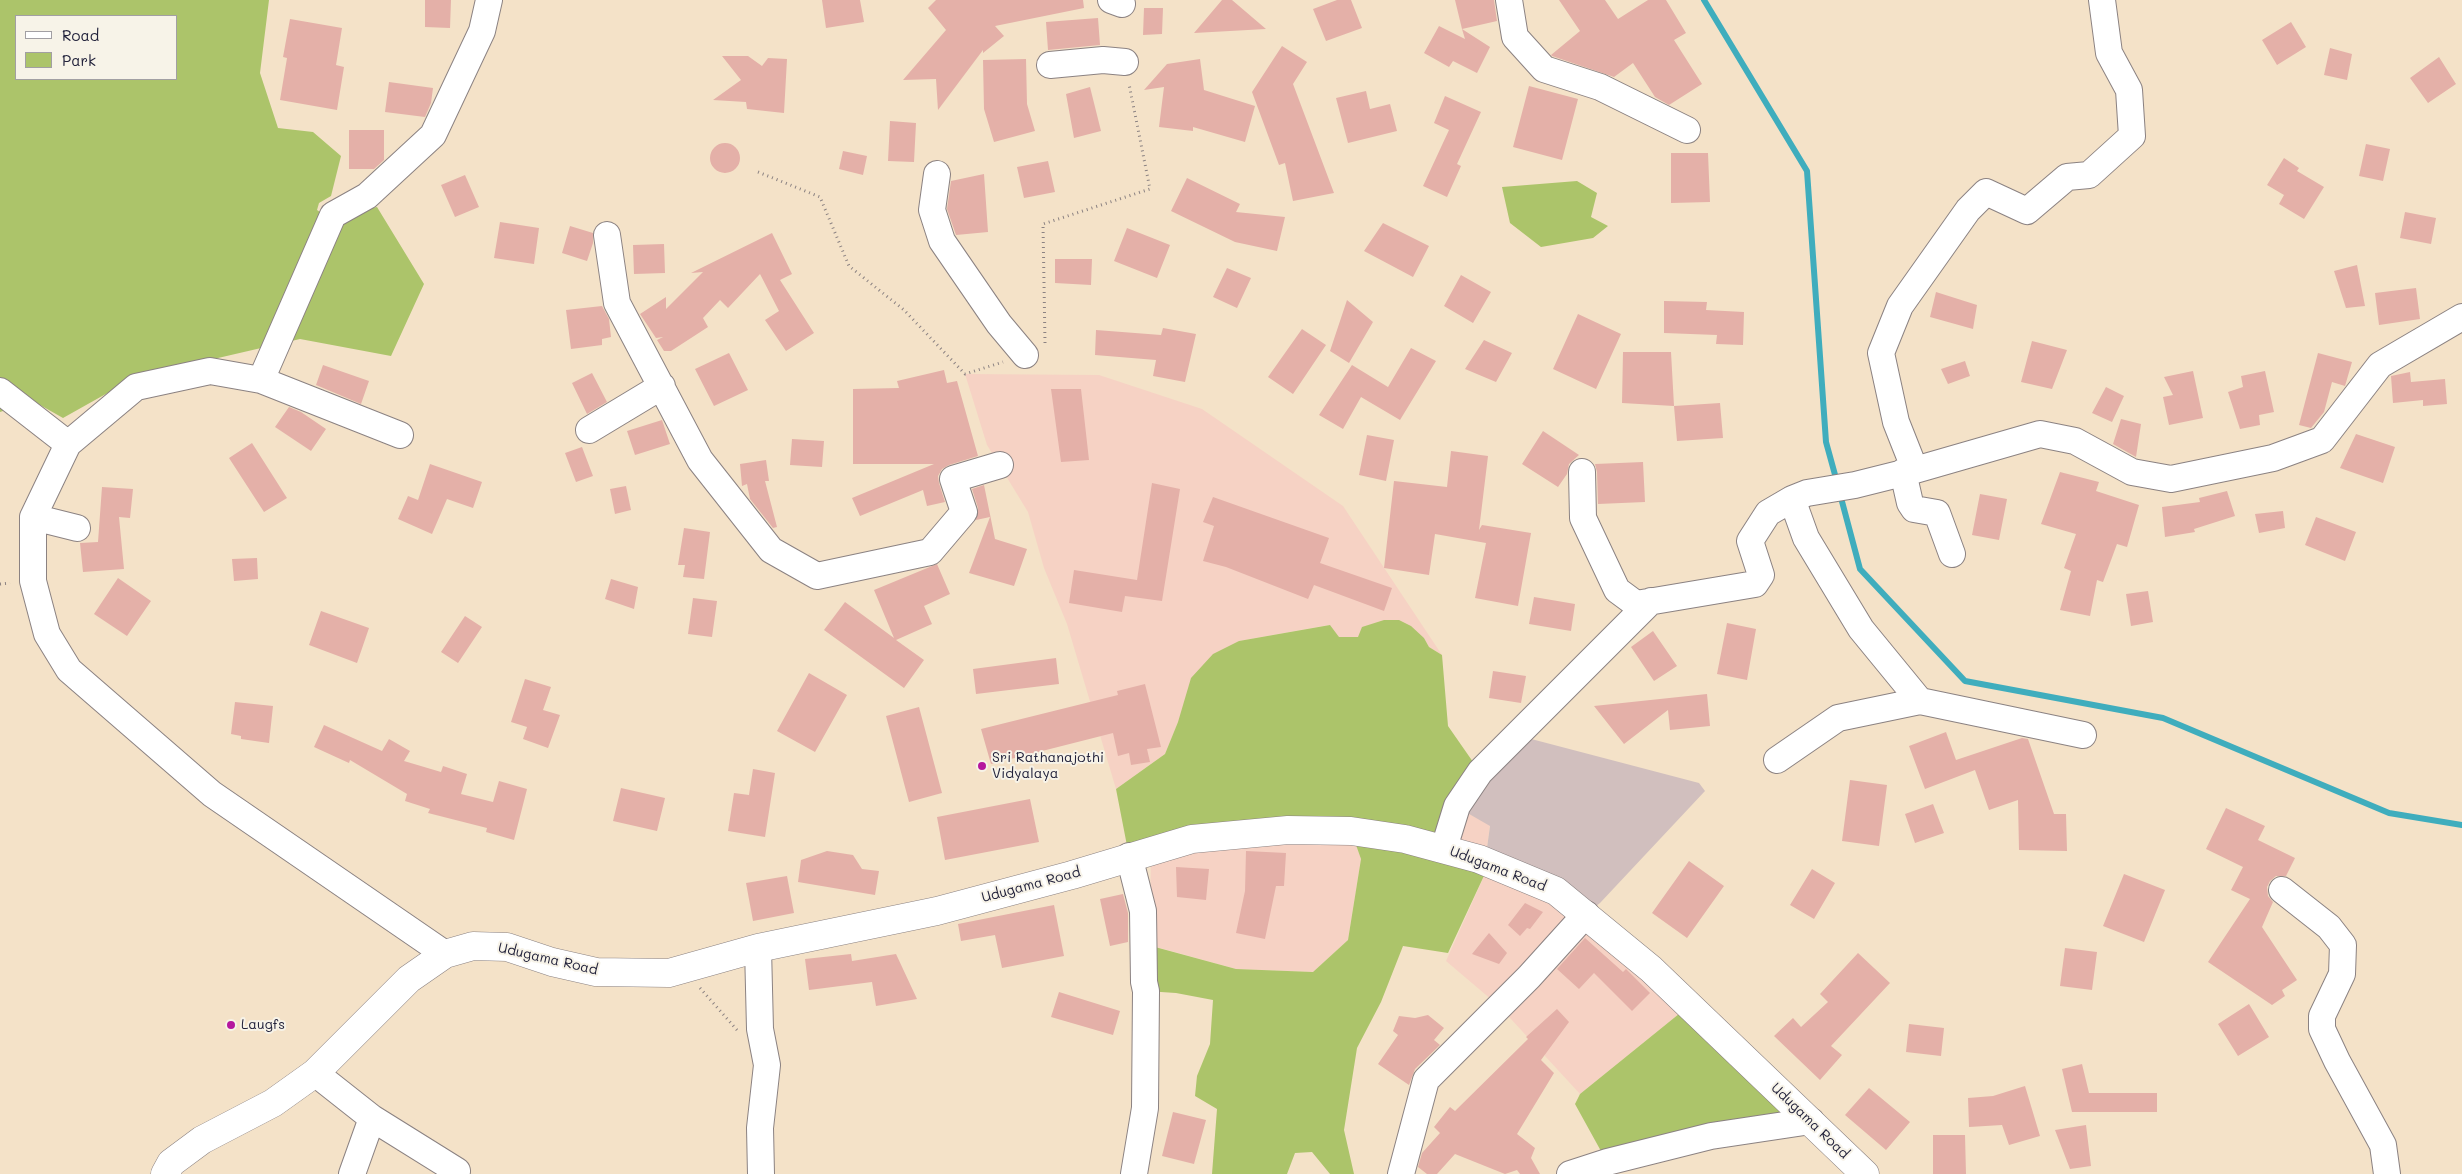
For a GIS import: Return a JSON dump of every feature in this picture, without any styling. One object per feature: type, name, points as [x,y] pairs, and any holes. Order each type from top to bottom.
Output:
[{"type":"main road","name":"Udugama Road","points":[[164,1174],[171,1163],[202,1140],[273,1103],[315,1074],[409,978],[445,954],[473,946],[507,947],[552,962],[596,972],[642,974],[685,970],[758,948],[937,910],[1072,874],[1192,839],[1288,830],[1351,831],[1405,839],[1479,859],[1556,891],[1586,914],[1690,1005],[1865,1174]]},
{"type":"street","points":[[261,380],[333,215],[367,196],[433,135],[482,30],[489,0]]},
{"type":"street","points":[[1509,0],[1515,37],[1544,69],[1600,87],[1687,130]]},
{"type":"street","points":[[1952,554],[1937,513],[1914,509],[1910,503],[1909,471],[1881,353],[1900,306],[1968,210],[1986,192],[2027,211],[2067,177],[2089,175],[2132,136],[2129,90],[2109,53],[2102,0]]},
{"type":"street","points":[[1050,65],[1103,60],[1125,62]]},
{"type":"street","points":[[936,174],[932,210],[942,241],[999,324],[1024,355]]},
{"type":"street","points":[[607,235],[617,303],[700,460],[771,550],[818,576],[930,552],[964,512],[953,479],[1000,465]]},
{"type":"street","points":[[1582,472],[1583,518],[1617,590],[1636,604],[1755,584],[1761,575],[1750,542],[1768,513],[1796,497],[1855,485],[2040,434],[2075,441],[2132,472],[2171,479],[2273,458],[2322,440],[2380,364],[2462,317]]},
{"type":"street","points":[[400,435],[261,380],[210,372],[136,388],[68,444],[33,516],[33,581],[47,634],[69,670],[212,794],[445,954]]},
{"type":"street","points":[[589,430],[662,386]]},
{"type":"street","points":[[0,390],[68,444]]},
{"type":"street","points":[[1796,497],[1806,538],[1861,629],[1920,702]]},
{"type":"street","points":[[33,516],[77,528]]},
{"type":"street","points":[[1444,848],[1457,806],[1480,772],[1651,601]]},
{"type":"street","points":[[1778,760],[1838,718],[1920,702],[2083,735]]},
{"type":"street","points":[[1129,856],[1144,910],[1144,982],[1146,991],[1145,1108],[1134,1174]]},
{"type":"street","points":[[2282,890],[2329,927],[2342,945],[2342,974],[2322,1016],[2322,1029],[2337,1061],[2384,1145],[2387,1174]]},
{"type":"street","points":[[1402,1174],[1426,1080],[1529,977],[1586,914]]},
{"type":"street","points":[[758,948],[760,1030],[767,1065],[760,1128],[761,1174]]},
{"type":"street","points":[[315,1074],[372,1118],[457,1171]]},
{"type":"street","points":[[352,1174],[372,1118]]},
{"type":"street","points":[[1570,1174],[1606,1162],[1711,1136],[1811,1121]]},
{"type":"path","points":[[758,172],[820,197],[849,266],[904,310],[965,374],[1024,355],[1046,345],[1043,224],[1150,189],[1125,62]]},
{"type":"path","points":[[685,970],[742,1036]]},
{"type":"shaded area","points":[[965,374],[1099,375],[1202,409],[1343,506],[1442,655],[1429,647],[1424,638],[1339,637],[1329,625],[1239,641],[1178,722],[1165,754],[1116,789],[1067,624],[1044,568],[1028,512],[987,445]]},
{"type":"shaded area","points":[[1516,735],[1699,783],[1705,791],[1600,903],[1586,914],[1487,848],[1490,826],[1457,807]]},
{"type":"shaded area","points":[[1457,807],[1490,825],[1487,848],[1556,891],[1690,1005],[1580,1094],[1499,1006],[1446,961],[1489,865],[1444,848]]},
{"type":"shaded area","points":[[1297,842],[1356,845],[1361,859],[1348,940],[1313,972],[1236,969],[1149,945],[1151,860],[1191,851]]},
{"type":"green space","points":[[0,0],[269,0],[260,73],[278,128],[313,132],[341,156],[331,196],[319,203],[317,210],[326,216],[377,207],[424,284],[391,356],[300,339],[136,377],[63,418],[33,401],[0,412]]},
{"type":"green space","points":[[1577,181],[1597,193],[1591,217],[1608,226],[1593,238],[1541,247],[1510,223],[1502,187]]},
{"type":"green space","points":[[1384,620],[1399,620],[1411,626],[1424,638],[1429,647],[1442,655],[1448,726],[1480,772],[1444,848],[1489,865],[1448,953],[1403,946],[1381,1002],[1357,1048],[1344,1130],[1354,1174],[1330,1174],[1312,1152],[1295,1153],[1287,1174],[1212,1174],[1217,1109],[1195,1096],[1197,1076],[1210,1044],[1213,1000],[1176,993],[1146,991],[1144,944],[1236,969],[1313,972],[1348,940],[1361,859],[1351,831],[1129,856],[1116,789],[1165,754],[1178,722],[1191,678],[1213,654],[1239,641],[1330,625],[1339,637],[1358,637],[1362,627]]},
{"type":"green space","points":[[1690,1005],[1811,1121],[1607,1162],[1575,1104],[1580,1094]]},
{"type":"building","points":[[425,0],[451,0],[450,28],[425,27]]},
{"type":"building","points":[[822,0],[860,0],[864,22],[826,28]]},
{"type":"building","points":[[936,0],[1083,0],[1084,8],[995,26],[1004,36],[983,53],[983,50],[938,110],[936,79],[903,80],[946,30],[928,8]]},
{"type":"building","points":[[1222,0],[1232,0],[1266,29],[1194,33]]},
{"type":"building","points":[[1337,0],[1351,0],[1362,28],[1326,41],[1313,9]]},
{"type":"building","points":[[1455,0],[1494,0],[1497,21],[1462,29]]},
{"type":"building","points":[[1559,0],[1605,0],[1618,19],[1648,0],[1666,0],[1686,33],[1674,40],[1702,84],[1669,105],[1655,97],[1633,63],[1614,77],[1552,56],[1580,31]]},
{"type":"building","points":[[1144,8],[1163,8],[1162,34],[1143,35]]},
{"type":"building","points":[[1098,18],[1100,45],[1048,50],[1046,22]]},
{"type":"building","points":[[290,19],[342,28],[336,65],[344,67],[337,110],[280,100],[287,58],[283,57]]},
{"type":"building","points":[[2291,22],[2306,47],[2277,65],[2262,40]]},
{"type":"building","points":[[1439,26],[1465,39],[1462,29],[1490,47],[1477,73],[1453,61],[1449,67],[1424,53]]},
{"type":"building","points":[[1282,46],[1307,62],[1293,84],[1334,193],[1293,201],[1285,163],[1279,165],[1252,92]]},
{"type":"building","points":[[2330,48],[2352,54],[2347,80],[2324,75]]},
{"type":"building","points":[[722,56],[748,56],[762,66],[768,58],[787,59],[784,113],[747,109],[746,102],[713,100],[741,80]]},
{"type":"building","points":[[2439,57],[2456,84],[2428,103],[2410,78]]},
{"type":"building","points":[[1026,59],[1027,104],[1035,131],[994,142],[984,109],[983,60]]},
{"type":"building","points":[[1200,59],[1204,90],[1255,106],[1245,142],[1193,127],[1193,131],[1159,127],[1164,87],[1144,90],[1167,64]]},
{"type":"building","points":[[389,82],[433,88],[431,103],[425,117],[385,112]]},
{"type":"building","points":[[1529,86],[1578,99],[1562,160],[1513,147]]},
{"type":"building","points":[[1090,87],[1101,131],[1074,138],[1066,94]]},
{"type":"building","points":[[1366,91],[1370,109],[1390,104],[1397,131],[1348,143],[1336,98]]},
{"type":"building","points":[[1445,96],[1481,112],[1457,164],[1461,166],[1447,197],[1423,186],[1449,130],[1434,123]]},
{"type":"building","points":[[890,121],[916,123],[914,162],[888,161]]},
{"type":"building","points":[[349,130],[384,130],[384,160],[374,169],[349,169]]},
{"type":"building","points":[[725,143],[731,144],[739,152],[739,164],[731,172],[725,173],[719,172],[711,164],[710,158],[711,152],[719,144]]},
{"type":"building","points":[[2366,144],[2390,149],[2383,181],[2359,176]]},
{"type":"building","points":[[843,151],[867,156],[863,175],[839,169]]},
{"type":"building","points":[[1671,153],[1708,153],[1710,202],[1671,203]]},
{"type":"building","points":[[2284,158],[2299,168],[2297,171],[2324,187],[2304,219],[2279,204],[2284,195],[2267,185]]},
{"type":"building","points":[[1048,161],[1055,192],[1024,198],[1017,167]]},
{"type":"building","points":[[984,174],[988,232],[956,235],[947,209],[951,181]]},
{"type":"building","points":[[465,175],[479,207],[455,217],[441,185]]},
{"type":"building","points":[[1187,178],[1240,204],[1236,212],[1285,217],[1277,251],[1235,242],[1171,211]]},
{"type":"building","points":[[2405,212],[2436,218],[2431,244],[2400,238]]},
{"type":"building","points":[[500,222],[539,228],[534,264],[494,258]]},
{"type":"building","points":[[1383,223],[1429,246],[1413,277],[1364,251]]},
{"type":"building","points":[[570,226],[593,233],[593,243],[587,261],[562,253]]},
{"type":"building","points":[[1127,228],[1170,245],[1157,278],[1114,261]]},
{"type":"building","points":[[772,233],[792,274],[780,280],[814,333],[786,351],[765,320],[779,311],[760,274],[728,308],[720,300],[703,318],[708,327],[671,351],[664,351],[657,340],[663,337],[656,338],[640,314],[666,297],[666,309],[703,272],[691,273]]},
{"type":"building","points":[[664,244],[665,273],[634,274],[633,245]]},
{"type":"building","points":[[1055,259],[1092,259],[1091,285],[1055,283]]},
{"type":"building","points":[[2357,265],[2365,306],[2346,308],[2334,271]]},
{"type":"building","points":[[1227,268],[1251,278],[1237,308],[1213,297]]},
{"type":"building","points":[[1461,275],[1491,292],[1473,323],[1444,306]]},
{"type":"building","points":[[2416,288],[2420,319],[2379,325],[2375,293]]},
{"type":"building","points":[[1936,292],[1977,305],[1973,329],[1930,317]]},
{"type":"building","points":[[1347,300],[1373,322],[1349,363],[1330,351]]},
{"type":"building","points":[[1664,301],[1707,302],[1706,310],[1744,312],[1743,345],[1716,344],[1717,335],[1664,333]]},
{"type":"building","points":[[602,306],[609,319],[611,337],[602,339],[602,345],[571,349],[566,310]]},
{"type":"building","points":[[1578,314],[1621,334],[1596,389],[1553,369]]},
{"type":"building","points":[[1163,328],[1196,334],[1185,382],[1153,376],[1156,360],[1095,355],[1096,330],[1161,335]]},
{"type":"building","points":[[1302,329],[1326,345],[1293,394],[1268,377]]},
{"type":"building","points":[[1484,340],[1512,353],[1496,382],[1465,369]]},
{"type":"building","points":[[2032,341],[2067,350],[2052,389],[2021,382]]},
{"type":"building","points":[[1411,348],[1436,361],[1400,420],[1361,397],[1343,429],[1319,415],[1352,365],[1388,387]]},
{"type":"building","points":[[1623,352],[1671,352],[1674,406],[1622,403]]},
{"type":"building","points":[[729,353],[748,390],[714,406],[695,369]]},
{"type":"building","points":[[2318,353],[2352,362],[2345,386],[2332,382],[2324,412],[2311,428],[2299,425]]},
{"type":"building","points":[[1965,361],[1970,376],[1948,384],[1941,369]]},
{"type":"building","points":[[323,365],[369,381],[361,404],[316,385]]},
{"type":"building","points":[[944,370],[947,383],[957,381],[978,456],[942,469],[938,476],[945,502],[927,506],[923,490],[860,516],[852,498],[934,464],[853,464],[853,389],[899,388],[897,381]]},
{"type":"building","points":[[2193,371],[2203,418],[2169,425],[2163,397],[2173,395],[2164,377]]},
{"type":"building","points":[[2265,371],[2274,412],[2259,415],[2260,425],[2240,429],[2228,392],[2243,387],[2241,376]]},
{"type":"building","points":[[2410,372],[2411,382],[2445,379],[2447,404],[2423,406],[2423,400],[2393,403],[2391,376]]},
{"type":"building","points":[[592,373],[607,402],[587,414],[572,383]]},
{"type":"building","points":[[2106,387],[2124,396],[2112,422],[2092,413]]},
{"type":"building","points":[[1051,389],[1081,389],[1089,460],[1061,462]]},
{"type":"building","points":[[1720,403],[1723,438],[1677,441],[1674,406]]},
{"type":"building","points":[[289,407],[301,412],[326,429],[311,451],[275,427]]},
{"type":"building","points":[[2121,419],[2141,424],[2136,457],[2113,444]]},
{"type":"building","points":[[662,420],[670,444],[635,455],[627,431]]},
{"type":"building","points":[[1543,431],[1579,455],[1569,464],[1567,474],[1558,487],[1522,464]]},
{"type":"building","points":[[2356,434],[2395,447],[2383,483],[2340,468]]},
{"type":"building","points":[[1367,435],[1394,440],[1386,481],[1359,475]]},
{"type":"building","points":[[792,439],[824,441],[822,467],[790,465]]},
{"type":"building","points":[[252,443],[287,498],[264,512],[229,458]]},
{"type":"building","points":[[582,447],[593,476],[576,482],[565,453]]},
{"type":"building","points":[[1451,451],[1488,456],[1479,530],[1482,525],[1531,533],[1518,606],[1475,598],[1486,543],[1435,534],[1429,575],[1384,568],[1394,481],[1447,487]]},
{"type":"building","points":[[766,460],[769,481],[765,481],[777,527],[773,528],[750,499],[747,484],[742,486],[740,464]]},
{"type":"building","points":[[1643,462],[1645,502],[1598,504],[1595,464]]},
{"type":"building","points":[[430,464],[482,482],[473,508],[447,499],[432,534],[398,519],[408,496],[418,500]]},
{"type":"building","points":[[2060,472],[2099,482],[2096,491],[2139,505],[2127,547],[2117,544],[2103,582],[2097,580],[2090,616],[2060,610],[2071,571],[2064,568],[2076,534],[2041,524]]},
{"type":"building","points":[[1152,483],[1180,489],[1162,601],[1125,596],[1122,612],[1069,603],[1074,570],[1137,580]]},
{"type":"building","points":[[984,485],[995,539],[1027,549],[1014,586],[969,573],[990,517],[976,520],[978,508],[972,489]]},
{"type":"building","points":[[626,486],[631,510],[615,514],[610,489]]},
{"type":"building","points":[[102,487],[133,489],[130,518],[119,517],[124,569],[83,572],[80,543],[98,542]]},
{"type":"building","points":[[2227,491],[2235,516],[2194,529],[2195,532],[2165,537],[2162,507],[2200,502],[2199,498]]},
{"type":"building","points":[[1980,494],[2007,499],[1999,540],[1972,535]]},
{"type":"building","points":[[1213,497],[1329,538],[1320,563],[1392,588],[1384,611],[1314,585],[1308,599],[1226,567],[1203,561],[1214,526],[1203,522]]},
{"type":"building","points":[[2283,511],[2285,528],[2259,533],[2255,514]]},
{"type":"building","points":[[2316,517],[2356,532],[2345,561],[2305,545]]},
{"type":"building","points":[[684,528],[710,532],[704,579],[683,577],[685,565],[678,565]]},
{"type":"building","points":[[257,558],[258,579],[234,581],[232,559]]},
{"type":"building","points":[[937,564],[950,594],[924,606],[932,624],[896,640],[924,660],[904,688],[824,630],[845,602],[894,638],[874,590]]},
{"type":"building","points":[[118,578],[151,601],[127,636],[94,614]]},
{"type":"building","points":[[611,579],[638,587],[634,609],[605,599]]},
{"type":"building","points":[[2148,591],[2153,622],[2131,626],[2126,594]]},
{"type":"building","points":[[1534,597],[1575,604],[1571,631],[1529,624]]},
{"type":"building","points":[[693,598],[717,601],[712,637],[688,634]]},
{"type":"building","points":[[321,611],[369,628],[357,663],[309,645]]},
{"type":"building","points":[[465,616],[482,627],[458,663],[441,652]]},
{"type":"building","points":[[1727,623],[1756,629],[1747,680],[1717,674]]},
{"type":"building","points":[[1653,631],[1677,666],[1654,681],[1631,647]]},
{"type":"building","points":[[1056,658],[1059,684],[976,694],[973,669]]},
{"type":"building","points":[[1493,671],[1526,676],[1521,703],[1489,698]]},
{"type":"building","points":[[809,673],[847,695],[815,752],[777,731]]},
{"type":"building","points":[[525,679],[551,687],[543,710],[560,715],[548,748],[523,739],[527,727],[511,722]]},
{"type":"building","points":[[1145,684],[1161,747],[1147,749],[1150,762],[1131,765],[1129,753],[1118,756],[1113,733],[991,764],[981,729],[1118,695],[1117,691]]},
{"type":"building","points":[[1707,694],[1710,726],[1670,730],[1668,710],[1624,744],[1594,706]]},
{"type":"building","points":[[235,702],[273,706],[269,743],[241,739],[241,736],[231,734]]},
{"type":"building","points":[[919,707],[942,793],[909,802],[886,716]]},
{"type":"building","points":[[324,725],[382,751],[389,739],[410,751],[404,761],[441,772],[443,766],[467,774],[461,794],[493,802],[499,781],[527,789],[514,840],[486,832],[487,828],[428,813],[430,809],[405,801],[407,794],[350,760],[349,763],[314,747]]},
{"type":"building","points":[[1946,732],[1956,760],[2022,738],[2028,739],[2054,814],[2066,814],[2067,851],[2019,850],[2018,800],[1989,810],[1975,770],[1925,789],[1909,746]]},
{"type":"building","points":[[753,769],[775,773],[765,837],[728,831],[734,793],[749,795]]},
{"type":"building","points":[[1850,780],[1887,785],[1879,846],[1842,841]]},
{"type":"building","points":[[621,788],[665,798],[657,831],[613,821]]},
{"type":"building","points":[[1030,799],[1039,842],[945,860],[937,817]]},
{"type":"building","points":[[1933,804],[1944,833],[1915,843],[1905,814]]},
{"type":"building","points":[[2226,808],[2265,826],[2258,840],[2295,858],[2286,876],[2276,876],[2267,887],[2268,896],[2273,902],[2262,927],[2297,980],[2282,990],[2285,996],[2272,1005],[2208,962],[2250,899],[2231,890],[2243,867],[2206,849]]},
{"type":"building","points":[[827,851],[853,855],[862,869],[879,871],[875,895],[798,882],[801,860]]},
{"type":"building","points":[[1246,851],[1286,853],[1284,886],[1276,886],[1265,939],[1236,933],[1245,891]]},
{"type":"building","points":[[1689,861],[1724,886],[1687,938],[1652,913]]},
{"type":"building","points":[[1176,867],[1209,869],[1206,900],[1177,897]]},
{"type":"building","points":[[1812,869],[1835,883],[1814,919],[1790,905]]},
{"type":"building","points":[[2124,874],[2165,890],[2144,942],[2103,926]]},
{"type":"building","points":[[787,876],[794,913],[753,921],[746,883]]},
{"type":"building","points":[[1123,894],[1128,913],[1128,942],[1110,946],[1100,899]]},
{"type":"building","points":[[1525,903],[1543,912],[1530,929],[1527,928],[1520,936],[1508,925]]},
{"type":"building","points":[[1054,905],[1064,956],[1002,968],[995,935],[961,941],[958,924]]},
{"type":"building","points":[[1489,933],[1507,953],[1499,964],[1472,954]]},
{"type":"building","points":[[1585,938],[1623,972],[1626,969],[1650,993],[1632,1011],[1594,973],[1579,989],[1557,969]]},
{"type":"building","points":[[2065,948],[2097,952],[2092,990],[2060,986]]},
{"type":"building","points":[[1858,953],[1890,983],[1831,1046],[1842,1055],[1820,1080],[1774,1036],[1793,1018],[1801,1027],[1828,1002],[1820,994]]},
{"type":"building","points":[[851,954],[852,961],[896,954],[917,999],[876,1006],[872,982],[809,990],[805,959]]},
{"type":"building","points":[[1059,992],[1120,1011],[1113,1035],[1051,1017]]},
{"type":"building","points":[[2249,1004],[2269,1037],[2238,1056],[2218,1024]]},
{"type":"building","points":[[1557,1009],[1569,1022],[1541,1060],[1554,1073],[1517,1134],[1535,1148],[1531,1158],[1540,1174],[1520,1174],[1517,1170],[1505,1174],[1455,1154],[1437,1174],[1427,1174],[1418,1167],[1422,1153],[1440,1133],[1434,1127],[1450,1107],[1455,1111],[1528,1039],[1526,1037]]},
{"type":"building","points":[[1428,1015],[1444,1028],[1434,1040],[1440,1045],[1415,1069],[1409,1085],[1378,1064],[1398,1035],[1393,1031],[1399,1016],[1415,1018]]},
{"type":"building","points":[[1909,1024],[1944,1028],[1941,1056],[1906,1052]]},
{"type":"building","points":[[2082,1064],[2089,1093],[2157,1093],[2157,1112],[2072,1112],[2062,1069]]},
{"type":"building","points":[[2025,1086],[2040,1136],[2009,1145],[2002,1125],[1969,1127],[1968,1098],[1993,1096]]},
{"type":"building","points":[[1869,1088],[1910,1122],[1886,1150],[1845,1115]]},
{"type":"building","points":[[1173,1112],[1206,1120],[1194,1164],[1162,1156]]},
{"type":"building","points":[[2086,1125],[2091,1166],[2070,1169],[2055,1130]]},
{"type":"building","points":[[1933,1135],[1965,1135],[1966,1174],[1933,1174]]},
{"type":"waterway","points":[[1704,0],[1807,171],[1826,442],[1837,482]]},
{"type":"waterway","points":[[1840,494],[1860,569],[1965,681],[2163,718],[2389,813],[2462,825]]},
{"type":"place","name":"Sri Rathanajothi Vidyalaya","points":[[982,766]]},
{"type":"place","name":"Laugfs","points":[[231,1025]]}]
